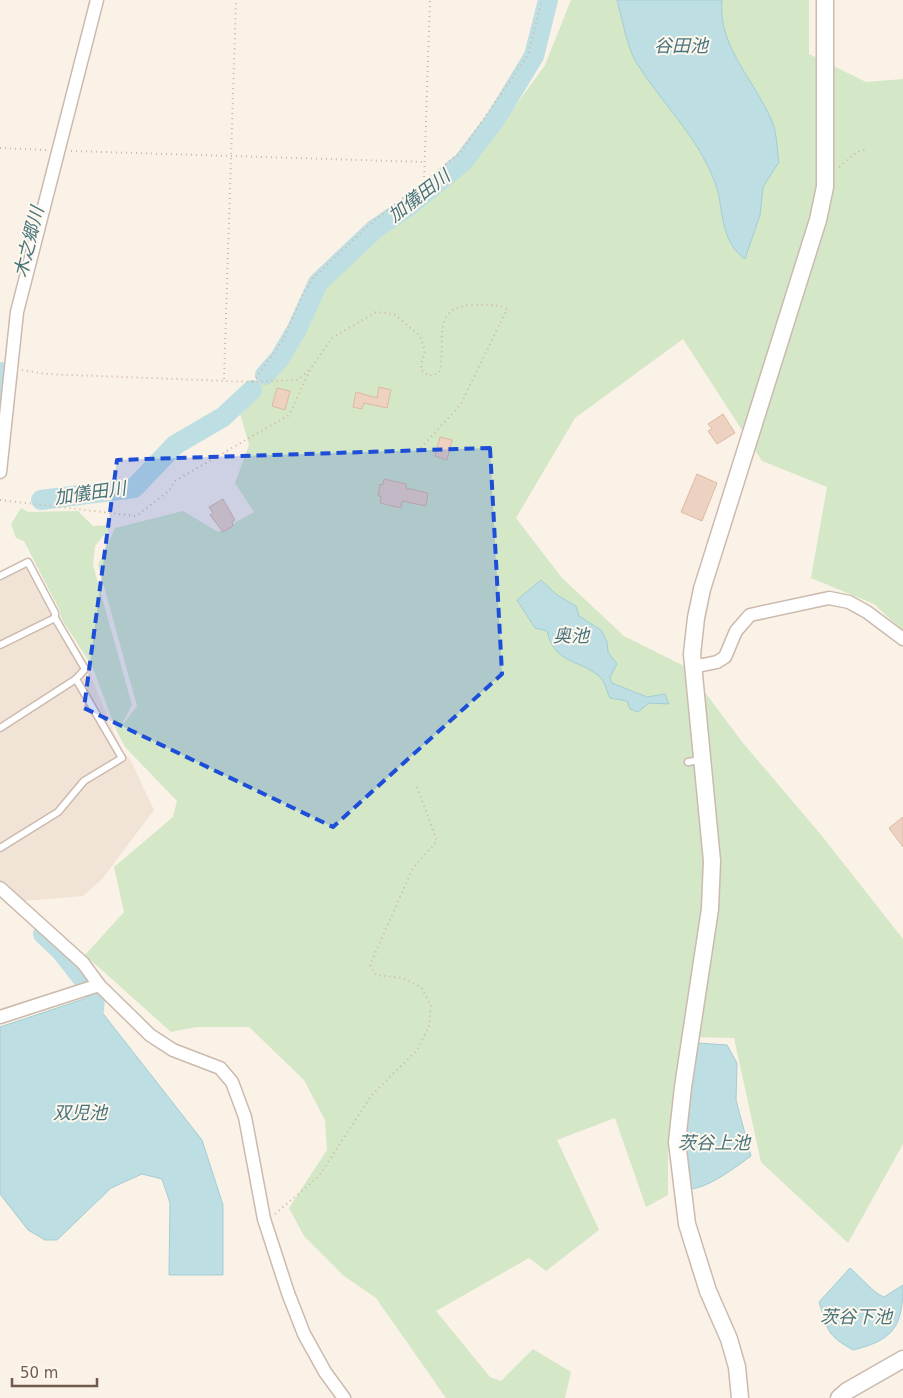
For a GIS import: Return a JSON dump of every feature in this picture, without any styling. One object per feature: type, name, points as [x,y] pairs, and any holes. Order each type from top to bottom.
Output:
[{"type":"street","points":[[0,472],[17,312],[97,0]]},
{"type":"street","points":[[740,1398],[737,1367],[729,1339],[708,1291],[687,1224],[676,1142],[710,909],[712,861],[695,761],[692,654],[702,590],[818,220],[825,187],[825,0]]},
{"type":"street","points":[[693,667],[716,662],[725,657],[736,631],[750,615],[829,598],[849,602],[867,612],[903,640]]},
{"type":"street","points":[[0,888],[83,962],[99,985],[150,1035],[173,1050],[220,1068],[232,1082],[244,1116],[264,1219],[304,1334],[325,1372],[344,1398]]},
{"type":"street","points":[[0,1017],[99,985]]},
{"type":"street","points":[[839,1398],[847,1391],[903,1359]]},
{"type":"lane","points":[[0,576],[28,562],[55,613],[55,618],[85,669],[76,679],[0,728]]},
{"type":"lane","points":[[0,645],[55,618]]},
{"type":"lane","points":[[0,848],[58,812],[84,781],[122,758],[76,679]]},
{"type":"path","points":[[224,380],[236,0]]},
{"type":"path","points":[[424,183],[430,0]]},
{"type":"path","points":[[253,382],[283,340],[302,296],[314,278],[375,220],[460,153],[528,55],[542,0]]},
{"type":"path","points":[[0,148],[424,162]]},
{"type":"path","points":[[826,164],[835,171],[857,152],[868,149]]},
{"type":"path","points":[[10,367],[44,374],[253,382],[298,380],[310,368],[332,338],[376,312],[394,314],[420,336],[425,351],[421,365],[422,371],[429,376],[439,373],[443,362],[442,322],[448,312],[462,306],[497,304],[506,309],[461,404],[420,449]]},
{"type":"path","points":[[0,500],[136,516],[170,491],[175,481],[289,415],[310,368]]},
{"type":"path","points":[[264,1219],[274,1216],[319,1176],[370,1096],[417,1050],[429,1026],[431,1005],[421,987],[402,978],[376,975],[370,965],[413,868],[437,841],[417,787]]},
{"type":"highlighted area","points":[[490,448],[502,674],[333,827],[84,708],[117,460]]},
{"type":"shaded area","points":[[29,560],[56,617],[88,669],[115,735],[123,752],[130,759],[154,810],[103,878],[83,896],[23,901],[0,882],[0,574]]},
{"type":"green space","points":[[571,0],[809,0],[809,54],[866,82],[903,79],[903,631],[874,604],[811,578],[827,487],[762,461],[683,339],[575,418],[516,518],[562,578],[624,636],[686,667],[743,743],[822,836],[903,939],[903,1144],[848,1243],[761,1162],[734,1038],[684,1037],[668,1138],[668,1195],[646,1207],[615,1118],[557,1140],[599,1230],[546,1271],[529,1258],[436,1311],[490,1377],[501,1381],[533,1349],[571,1372],[565,1398],[446,1398],[376,1298],[344,1276],[304,1236],[289,1208],[327,1150],[325,1120],[304,1080],[249,1027],[196,1027],[171,1032],[85,955],[124,912],[114,867],[173,817],[177,801],[125,747],[117,732],[92,666],[61,618],[60,611],[24,541],[16,538],[11,524],[21,508],[28,512],[78,511],[93,526],[112,525],[95,546],[93,565],[132,705],[120,728],[137,706],[98,565],[115,528],[183,511],[218,532],[254,512],[235,483],[249,445],[239,410],[296,339],[320,294],[359,250],[473,164],[545,65]]},
{"type":"water","name":"谷田池","points":[[617,0],[722,0],[722,17],[726,33],[732,49],[773,124],[779,162],[763,187],[760,215],[745,259],[736,251],[726,233],[717,190],[707,164],[633,56],[627,41]]},
{"type":"water","name":"奥池","points":[[541,580],[557,595],[576,606],[579,616],[601,630],[607,642],[608,652],[617,664],[610,677],[612,683],[647,697],[665,694],[669,704],[649,703],[638,712],[630,709],[627,701],[610,698],[600,677],[561,655],[551,642],[547,631],[535,628],[517,600]]},
{"type":"water","name":"双児池","points":[[90,997],[202,1140],[223,1205],[223,1275],[169,1275],[170,1203],[162,1179],[142,1174],[111,1188],[57,1240],[45,1240],[28,1230],[0,1194],[0,1027]]},
{"type":"water","name":"茨谷上池","points":[[697,1043],[727,1045],[737,1063],[736,1100],[751,1156],[711,1182],[694,1189],[686,1189],[684,1152],[685,1107]]},
{"type":"water","name":"茨谷下池","points":[[850,1268],[871,1288],[884,1297],[903,1285],[901,1311],[893,1329],[887,1336],[878,1341],[853,1350],[844,1345],[829,1331],[819,1302]]},
{"type":"building","points":[[379,387],[391,390],[387,408],[364,403],[362,409],[353,407],[356,392],[377,398]]},
{"type":"building","points":[[277,388],[290,391],[285,410],[272,406]]},
{"type":"building","points":[[723,414],[735,433],[717,444],[708,431],[712,429],[708,424]]},
{"type":"building","points":[[440,437],[452,440],[447,460],[435,456]]},
{"type":"building","points":[[697,474],[717,483],[702,521],[681,512]]},
{"type":"building","points":[[384,479],[406,484],[406,488],[428,493],[426,506],[402,501],[401,508],[380,503],[381,496],[378,496],[380,484],[383,485]]},
{"type":"building","points":[[223,499],[235,520],[232,522],[233,526],[223,532],[210,515],[213,513],[209,507]]},
{"type":"building","points":[[903,817],[903,847],[889,828]]},
{"type":"waterway","name":"加儀田川","points":[[265,375],[280,358],[297,329],[318,283],[375,229],[405,209],[463,162],[495,120],[534,56],[548,0]]},
{"type":"waterway","name":"木之郷川","points":[[0,407],[4,372]]},
{"type":"waterway","name":"加儀田川","points":[[41,500],[134,488],[175,445],[223,417],[252,390]]},
{"type":"waterway","name":"木之郷川","points":[[43,934],[61,951],[83,979]]},
{"type":"waterway","name":"木之郷川","points":[[94,1010],[95,998]]}]
